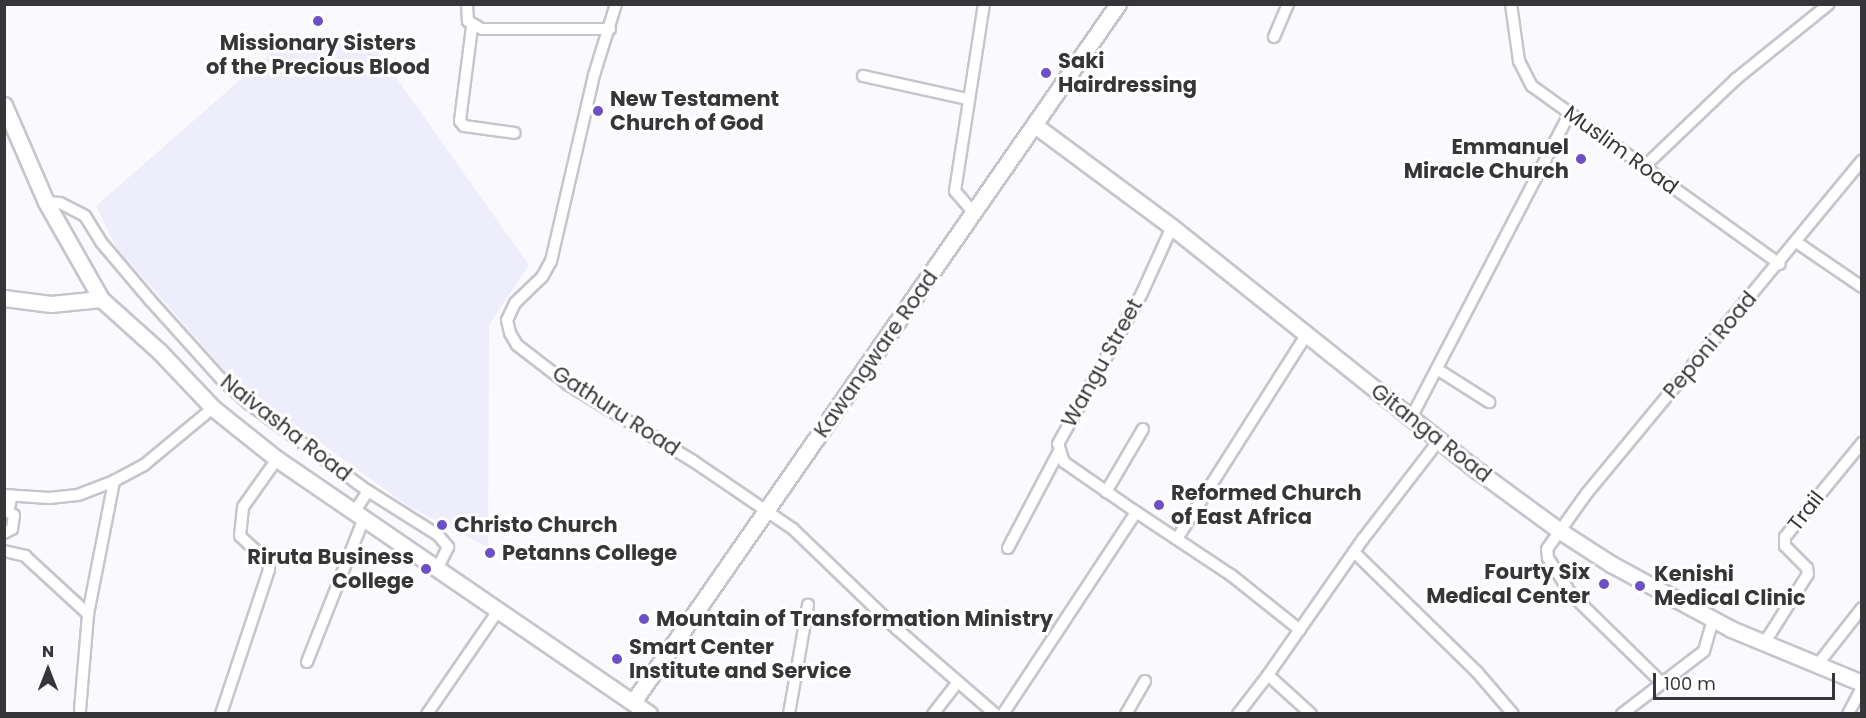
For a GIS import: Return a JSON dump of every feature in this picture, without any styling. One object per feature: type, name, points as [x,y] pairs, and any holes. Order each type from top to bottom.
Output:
[{"type":"main road","name":"Kawangware Road","points":[[633,702],[1036,126],[1118,4]]},
{"type":"main road","name":"Naivasha Road","points":[[4,105],[46,202],[101,299],[159,351],[213,408],[277,459],[497,612],[649,714]]},
{"type":"main road","name":"Gitanga Road","points":[[1036,126],[1172,227],[1411,418],[1560,531],[1713,620],[1862,683]]},
{"type":"main road","points":[[4,298],[51,304],[101,299]]},
{"type":"street","points":[[467,4],[468,21],[472,27],[460,121],[464,126],[515,133]]},
{"type":"street","name":"Gathuru Road","points":[[616,4],[594,75],[550,261],[542,277],[515,303],[507,320],[510,333],[517,345],[569,385],[693,460],[817,549],[957,682],[994,714]]},
{"type":"street","points":[[974,213],[955,191],[984,4]]},
{"type":"street","points":[[1274,38],[1288,4]]},
{"type":"street","name":"Muslim Road","points":[[1511,4],[1524,75],[1532,86],[1646,165],[1780,264]]},
{"type":"street","points":[[1646,165],[1736,79],[1829,4]]},
{"type":"street","points":[[472,27],[610,29]]},
{"type":"street","points":[[863,76],[968,99]]},
{"type":"street","points":[[1411,418],[1570,112]]},
{"type":"street","name":"Peponi Road","points":[[1661,682],[1571,594],[1557,574],[1547,549],[1623,449],[1780,264],[1862,160]]},
{"type":"street","name":"Naivasha Road","points":[[46,202],[60,203],[85,216],[101,242],[222,380],[368,490],[438,535],[448,547],[437,570]]},
{"type":"street","name":"Wangu Street","points":[[1172,227],[1142,292],[1063,432],[1058,453],[1064,462],[1136,512],[1178,537],[1300,630]]},
{"type":"street","points":[[1796,242],[1862,287]]},
{"type":"street","points":[[1178,537],[1306,335]]},
{"type":"street","points":[[1437,369],[1489,402]]},
{"type":"street","points":[[4,533],[12,530],[14,515],[8,512],[8,495],[78,495],[114,481],[144,465],[213,408]]},
{"type":"street","points":[[1106,492],[1143,429]]},
{"type":"street","points":[[1238,714],[1354,552],[1440,439]]},
{"type":"street","name":"Trail","points":[[1765,642],[1808,574],[1807,568],[1785,546],[1785,537],[1862,443]]},
{"type":"street","points":[[1008,548],[1058,453]]},
{"type":"street","points":[[221,714],[269,570],[268,562],[240,536],[243,507],[277,459]]},
{"type":"street","points":[[80,710],[88,614],[114,481]]},
{"type":"street","points":[[307,662],[368,490]]},
{"type":"street","points":[[1003,714],[1136,512]]},
{"type":"street","points":[[4,551],[25,556],[88,614]]},
{"type":"street","points":[[1354,552],[1476,672],[1513,714]]},
{"type":"street","points":[[789,714],[808,605]]},
{"type":"street","points":[[1818,664],[1862,608]]},
{"type":"street","points":[[427,714],[497,612]]},
{"type":"street","points":[[1622,714],[1704,651],[1713,620]]},
{"type":"street","points":[[1268,675],[1311,714]]},
{"type":"street","points":[[1126,714],[1145,681]]},
{"type":"street","points":[[933,714],[957,682]]},
{"type":"street","points":[[1848,714],[1862,688]]},
{"type":"shaded area","points":[[371,42],[529,265],[489,325],[488,547],[408,506],[232,379],[116,247],[96,206],[281,44]]},
{"type":"place","name":"Missionary Sisters of the Precious Blood","points":[[318,21]]},
{"type":"place","name":"Saki Hairdressing","points":[[1046,73]]},
{"type":"place","name":"New Testament Church of God","points":[[598,111]]},
{"type":"place","name":"Emmanuel Miracle Church","points":[[1581,159]]},
{"type":"place","name":"Reformed Church of East Africa","points":[[1159,505]]},
{"type":"place","name":"Christo Church","points":[[442,525]]},
{"type":"place","name":"Petanns College","points":[[490,553]]},
{"type":"place","name":"Riruta Business College","points":[[426,569]]},
{"type":"place","name":"Fourty Six Medical Center","points":[[1604,584]]},
{"type":"place","name":"Kenishi Medical Clinic","points":[[1640,586]]},
{"type":"place","name":"Mountain of Transformation Ministry","points":[[644,619]]},
{"type":"place","name":"Smart Center Institute and Service","points":[[617,659]]}]
